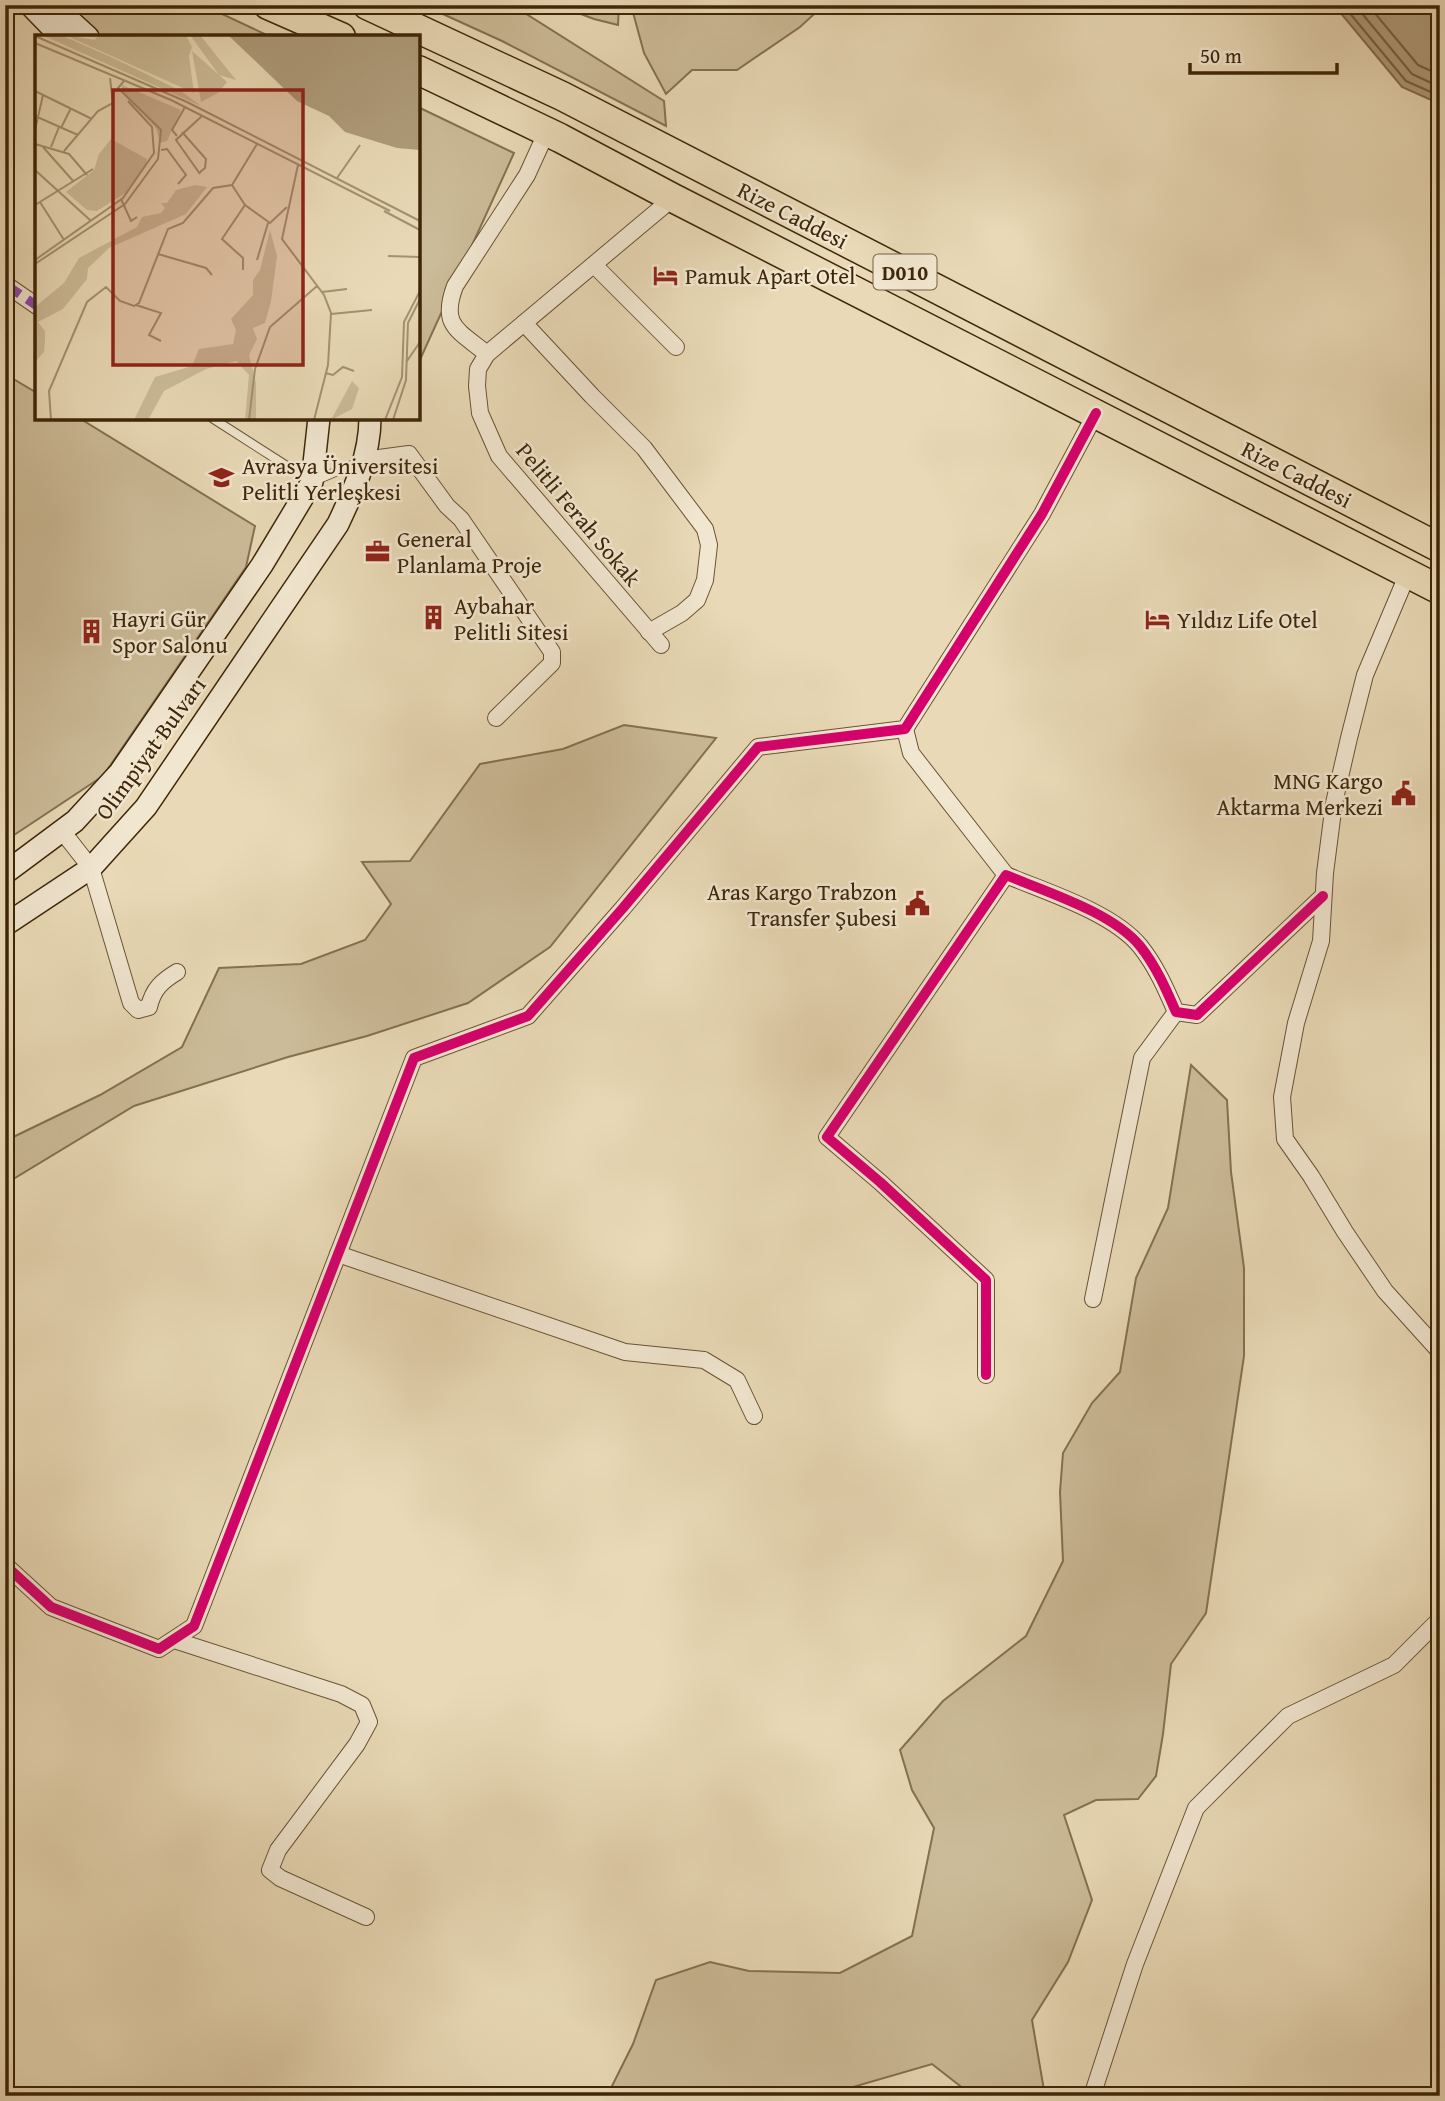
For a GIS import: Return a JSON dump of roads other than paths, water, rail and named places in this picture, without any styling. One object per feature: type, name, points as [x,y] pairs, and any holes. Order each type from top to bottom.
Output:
[{"type":"highway","points":[[268,5],[336,35]]},
{"type":"highway","name":"Rize Caddesi","points":[[367,5],[562,96],[1440,548]]},
{"type":"highway","name":"Rize Caddesi","points":[[420,71],[547,131],[1440,590]]},
{"type":"main road","points":[[30,5],[59,35]]},
{"type":"main road","points":[[53,5],[86,35]]},
{"type":"main road","name":"Olimpiyat Bulvarı","points":[[5,873],[75,821],[120,772],[262,565],[312,482],[319,420]]},
{"type":"main road","name":"Olimpiyat Bulvarı","points":[[5,926],[91,868],[146,807],[338,524],[353,493],[364,460],[370,439],[370,420]]},
{"type":"street","points":[[547,131],[527,175],[455,286],[448,306],[452,325],[487,354],[673,198]]},
{"type":"street","points":[[594,265],[676,346]]},
{"type":"street","points":[[5,284],[35,305]]},
{"type":"street","points":[[524,323],[644,448],[705,529],[709,545],[705,580],[697,600],[682,614],[649,632]]},
{"type":"street","name":"Pelitli Ferah Sokak","points":[[487,354],[478,369],[480,413],[499,456],[661,645]]},
{"type":"street","points":[[1096,413],[1042,514],[905,729],[911,753],[1006,875],[1110,920],[1138,944],[1159,973],[1176,1012]]},
{"type":"street","points":[[364,460],[409,454],[447,506],[461,519],[552,652],[552,663],[496,718]]},
{"type":"street","points":[[1408,573],[1365,675],[1334,803],[1323,896],[1321,941],[1296,1023],[1282,1097],[1285,1139],[1385,1291],[1440,1352]]},
{"type":"street","points":[[5,1565],[51,1607],[159,1649],[194,1626],[414,1058],[528,1016],[758,747],[905,729]]},
{"type":"street","points":[[62,831],[91,868],[131,1003],[138,1010],[149,1007],[152,993],[164,980],[177,972]]},
{"type":"street","points":[[986,1375],[986,1280],[827,1137],[1006,875]]},
{"type":"street","points":[[1176,1012],[1196,1015],[1323,896]]},
{"type":"street","points":[[1093,1299],[1142,1058],[1176,1012]]},
{"type":"street","points":[[338,1254],[625,1352],[704,1360],[737,1380],[754,1416]]},
{"type":"street","points":[[1092,2096],[1135,1964],[1196,1808],[1288,1716],[1394,1665],[1440,1619]]},
{"type":"street","points":[[174,1640],[341,1694],[362,1705],[369,1722],[357,1744],[278,1850],[270,1870],[280,1878],[366,1917]]},
{"type":"lane","points":[[215,420],[312,482],[364,460]]},
{"type":"water","points":[[1334,5],[1440,5],[1440,104],[1402,87]]},
{"type":"place","name":"Pamuk Apart Otel","points":[[665,275]]},
{"type":"place","name":"Avrasya Üniversitesi Pelitli Yerleşkesi","points":[[222,478]]},
{"type":"place","name":"General Planlama Proje","points":[[377,551]]},
{"type":"place","name":"Aybahar Pelitli Sitesi","points":[[434,618]]},
{"type":"place","name":"Yıldız Life Otel","points":[[1157,619]]},
{"type":"place","name":"Hayri Gür Spor Salonu","points":[[92,631]]},
{"type":"place","name":"MNG Kargo Aktarma Merkezi","points":[[1403,793]]},
{"type":"place","name":"Aras Kargo Trabzon Transfer Şubesi","points":[[917,904]]}]
